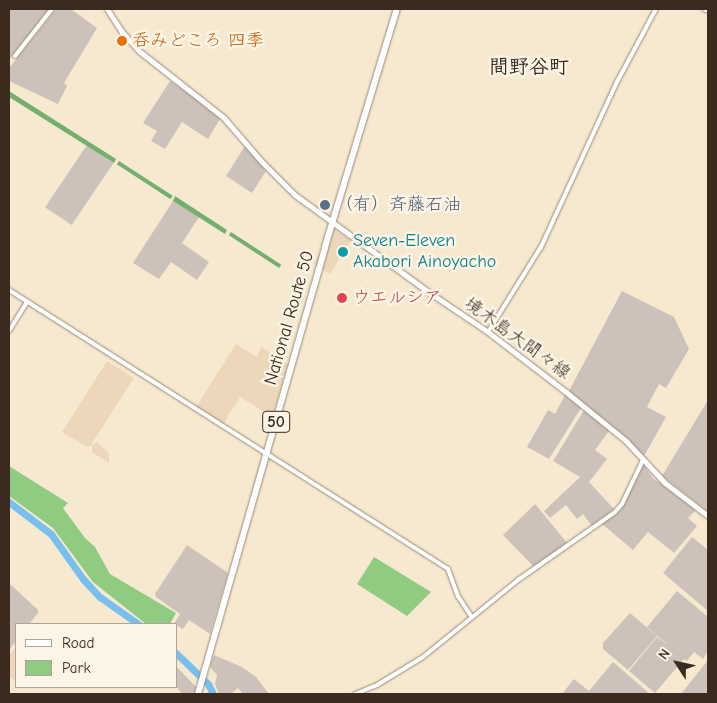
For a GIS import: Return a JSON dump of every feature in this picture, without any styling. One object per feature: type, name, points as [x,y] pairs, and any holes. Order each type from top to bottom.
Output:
[{"type":"highway","name":"National Route 50","points":[[198,694],[332,223],[397,9]]},
{"type":"main road","name":"境木島大間々線","points":[[107,9],[122,32],[139,51],[217,112],[290,190],[332,223],[488,332],[620,436],[665,483],[708,516]]},
{"type":"street","points":[[15,56],[52,9]]},
{"type":"street","points":[[488,332],[541,247],[617,82],[656,9]]},
{"type":"street","points":[[704,9],[708,11]]},
{"type":"street","points":[[9,290],[448,569],[458,596],[471,616]]},
{"type":"street","points":[[9,331],[27,302]]},
{"type":"street","points":[[356,694],[377,685],[423,657],[471,616],[615,512],[622,504],[643,460]]},
{"type":"shaded area","points":[[9,9],[49,9],[9,60]]},
{"type":"shaded area","points":[[56,9],[71,9],[97,28],[64,83],[67,86],[58,104],[9,81],[9,68]]},
{"type":"shaded area","points":[[170,81],[203,103],[220,119],[208,139],[182,122],[165,149],[151,141],[157,131],[143,123]]},
{"type":"shaded area","points":[[87,145],[114,163],[72,225],[45,207]]},
{"type":"shaded area","points":[[245,146],[266,171],[252,193],[226,176]]},
{"type":"shaded area","points":[[173,201],[199,217],[182,243],[209,262],[197,280],[171,262],[159,279],[133,263]]},
{"type":"shaded area","points":[[335,230],[351,240],[330,274],[314,264]]},
{"type":"shaded area","points":[[622,291],[674,317],[689,349],[666,388],[659,384],[647,407],[666,417],[644,456],[569,391]]},
{"type":"shaded area","points":[[236,344],[257,357],[261,347],[288,364],[272,417],[240,397],[223,424],[196,407]]},
{"type":"shaded area","points":[[107,361],[134,378],[92,443],[94,445],[96,442],[106,450],[109,454],[109,463],[92,452],[92,445],[87,447],[62,432]]},
{"type":"shaded area","points":[[565,395],[581,408],[549,459],[527,447],[548,410],[555,414]]},
{"type":"shaded area","points":[[708,400],[708,510],[707,511],[662,476]]},
{"type":"shaded area","points":[[584,410],[609,431],[595,450],[607,459],[589,482],[614,509],[592,526],[583,514],[577,519],[566,505],[550,518],[544,511],[580,477],[553,461]]},
{"type":"shaded area","points":[[643,464],[653,478],[696,510],[688,518],[697,526],[674,553],[648,532],[633,550],[602,524],[621,510]]},
{"type":"shaded area","points":[[535,504],[568,544],[534,567],[503,535]]},
{"type":"shaded area","points":[[692,537],[708,550],[708,611],[663,573]]},
{"type":"shaded area","points":[[187,545],[228,573],[210,634],[189,620],[183,629],[178,626],[178,623],[175,623],[180,614],[156,597],[155,594]]},
{"type":"shaded area","points":[[9,583],[38,610],[38,613],[30,623],[15,623],[15,642],[9,650]]},
{"type":"shaded area","points":[[677,591],[708,617],[708,651],[703,659],[694,652],[687,661],[684,659],[655,693],[629,671],[657,637],[669,646],[647,627]]},
{"type":"shaded area","points":[[630,613],[657,636],[628,670],[603,649],[603,643]]},
{"type":"shaded area","points":[[15,649],[15,681],[9,676],[9,655]]},
{"type":"shaded area","points":[[214,655],[242,667],[256,677],[269,694],[243,694],[238,688],[231,694],[219,694],[215,684],[217,675],[210,667]]},
{"type":"shaded area","points":[[708,660],[708,694],[681,694]]},
{"type":"shaded area","points":[[613,662],[650,694],[562,694],[574,679],[589,691]]},
{"type":"shaded area","points":[[178,668],[196,687],[194,694],[182,694],[178,688]]},
{"type":"green space","points":[[9,91],[116,159],[114,163],[9,97]]},
{"type":"green space","points":[[119,161],[173,196],[170,199],[117,164]]},
{"type":"green space","points":[[175,196],[227,230],[225,234],[173,201]]},
{"type":"green space","points":[[231,232],[281,265],[279,268],[229,235]]},
{"type":"green space","points":[[9,466],[68,503],[63,508],[85,538],[95,547],[110,574],[176,613],[171,623],[145,623],[93,582],[53,528],[9,496]]},
{"type":"green space","points":[[374,557],[431,592],[407,616],[357,584]]},
{"type":"waterway","points":[[9,502],[51,534],[83,579],[100,597],[137,623]]},
{"type":"waterway","points":[[178,655],[208,684],[213,694]]},
{"type":"place","name":"呑みどころ 四季","points":[[122,41]]},
{"type":"place","name":"（有）斉藤石油","points":[[325,205]]},
{"type":"place","name":"Seven-Eleven Akabori Ainoyacho","points":[[343,252]]},
{"type":"place","name":"ウエルシア","points":[[342,298]]},
{"type":"district","name":"間野谷町","points":[[529,66]]}]
